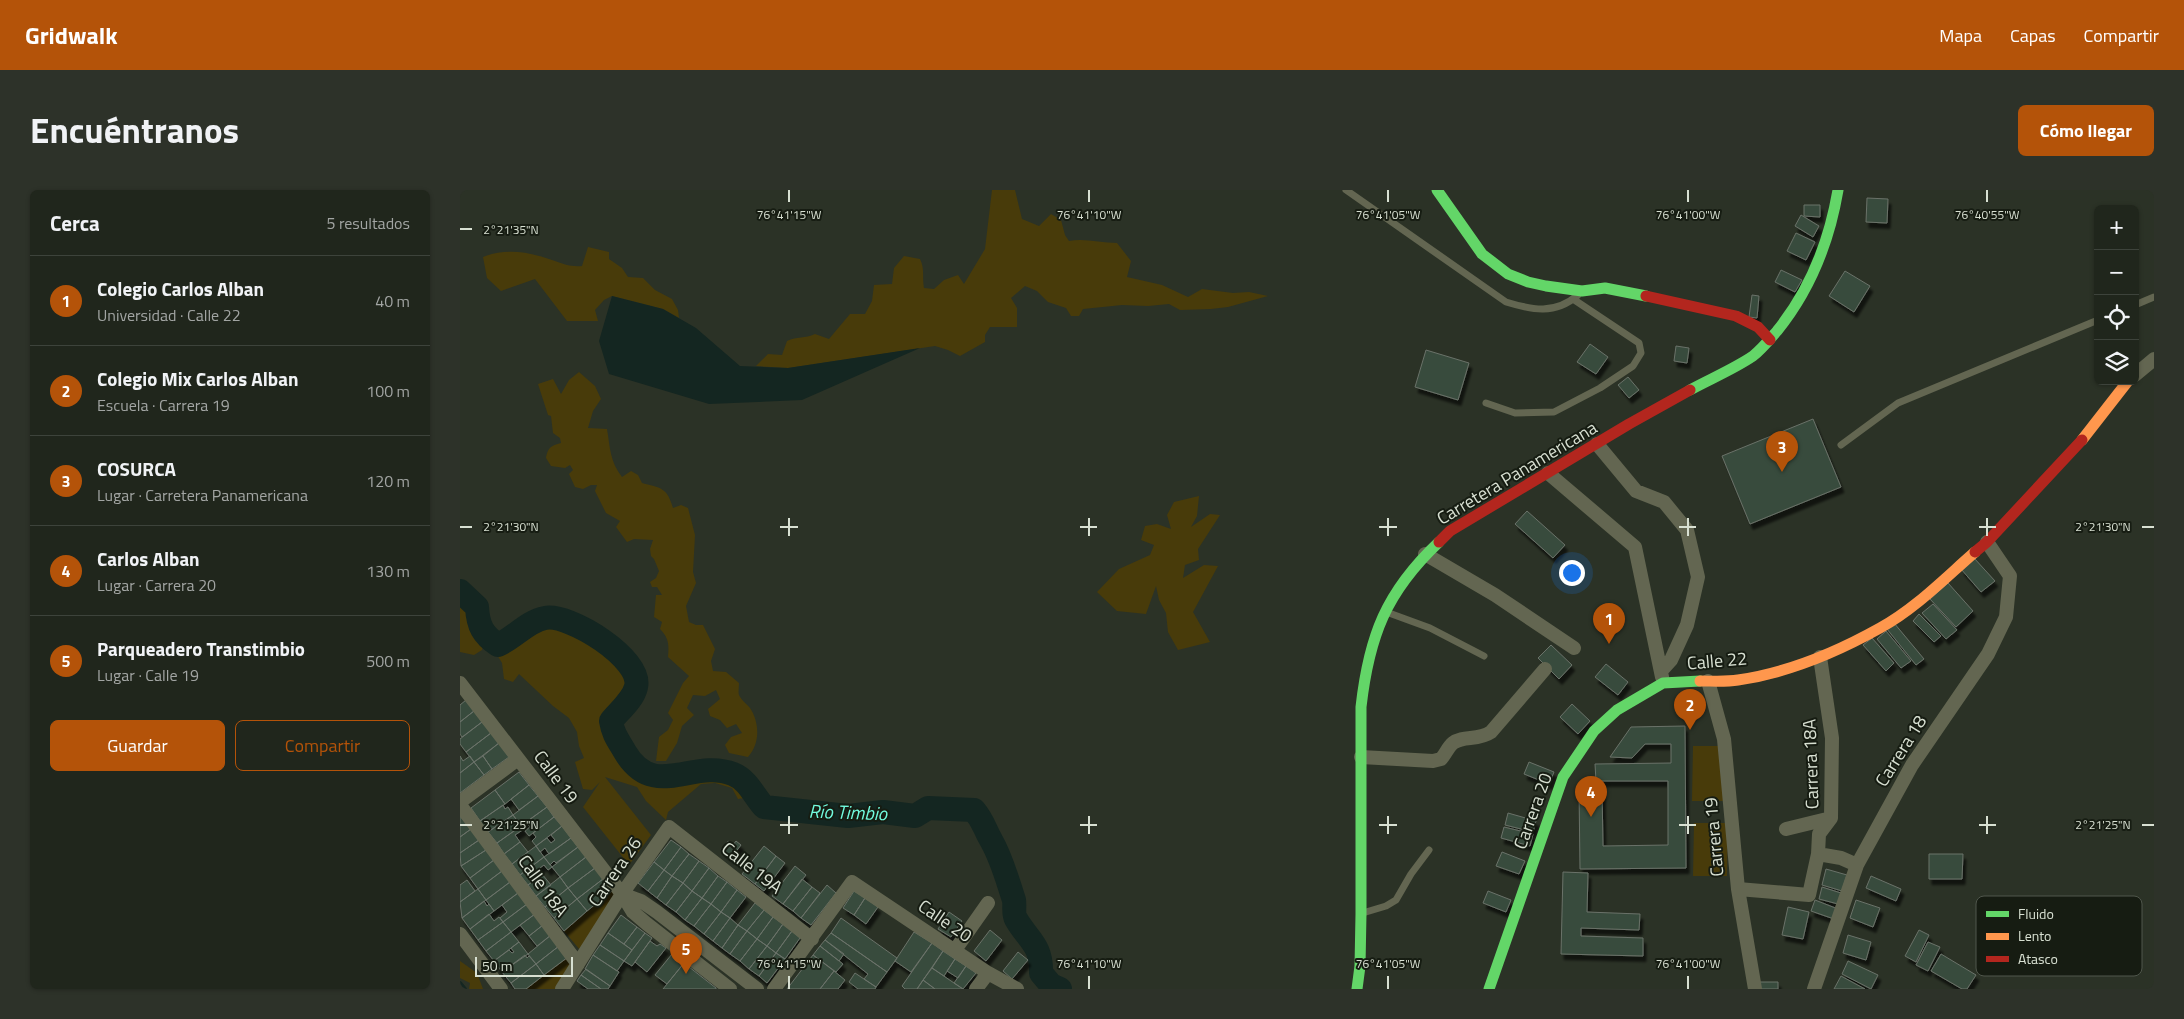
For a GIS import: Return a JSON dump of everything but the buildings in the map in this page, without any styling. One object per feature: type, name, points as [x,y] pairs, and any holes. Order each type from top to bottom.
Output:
[{"type":"main road","points":[[1437,190],[1482,254],[1508,274],[1528,282],[1582,291],[1605,288],[1679,302],[1736,316],[1758,327],[1770,340]]},
{"type":"main road","name":"Carretera Panamericana","points":[[1357,989],[1360,966],[1361,914],[1361,707],[1364,674],[1371,641],[1384,611],[1402,583],[1425,554],[1450,531],[1629,424],[1747,359],[1770,340],[1807,291],[1834,222],[1838,190]]},
{"type":"main road","name":"Calle 22","points":[[1662,677],[1708,681],[1736,680],[1767,674],[1820,656],[1881,628],[1914,605],[1987,542],[2074,450],[2125,385]]},
{"type":"main road","name":"Carrera 20","points":[[1489,989],[1563,777],[1594,731],[1617,710],[1662,677]]},
{"type":"street","points":[[2139,372],[2154,359]]},
{"type":"street","points":[[1597,444],[1636,491],[1664,502],[1687,530],[1698,577],[1687,625],[1662,677]]},
{"type":"street","name":"Calle 22","points":[[1548,473],[1634,547],[1662,677]]},
{"type":"street","name":"Carrera 18","points":[[1814,989],[1857,865],[1912,765],[1988,654],[2006,617],[2010,576],[1987,542]]},
{"type":"street","points":[[1425,554],[1495,595],[1574,648]]},
{"type":"street","name":"Carrera 18A","points":[[1738,889],[1809,895],[1818,854],[1819,834],[1831,818],[1832,738],[1820,656]]},
{"type":"street","points":[[1361,757],[1441,760],[1450,745],[1456,741],[1482,738],[1491,732],[1545,669]]},
{"type":"street","name":"Carrera 19","points":[[1708,681],[1724,739],[1738,889],[1755,989]]},
{"type":"street","name":"Calle 19","points":[[460,683],[622,894],[633,912],[730,989]]},
{"type":"street","points":[[460,803],[518,759]]},
{"type":"street","name":"Calle 18A","points":[[460,803],[578,964]]},
{"type":"street","points":[[1786,829],[1831,818]]},
{"type":"street","name":"Carrera 26","points":[[562,989],[622,894],[669,827]]},
{"type":"street","name":"Calle 19A","points":[[669,827],[812,939]]},
{"type":"street","points":[[1818,854],[1840,858],[1857,865]]},
{"type":"street","name":"Calle 20","points":[[812,939],[852,882],[988,973],[1017,989]]},
{"type":"street","name":"Calle 19","points":[[622,894],[641,901],[657,912],[757,989]]},
{"type":"street","points":[[955,950],[988,902]]},
{"type":"street","points":[[460,934],[501,989]]},
{"type":"street","points":[[774,989],[812,939]]},
{"type":"street","points":[[976,989],[988,973]]},
{"type":"lane","points":[[1346,190],[1506,302],[1531,309],[1546,310],[1562,306],[1582,291]]},
{"type":"lane","points":[[2139,303],[2154,297]]},
{"type":"lane","points":[[1486,403],[1515,413],[1554,412],[1600,388],[1633,366],[1641,353],[1639,343],[1573,299]]},
{"type":"lane","points":[[1840,445],[1898,403],[2094,322]]},
{"type":"lane","points":[[1384,611],[1430,628],[1484,656]]},
{"type":"lane","points":[[1361,914],[1386,906],[1396,900],[1411,874],[1429,850]]},
{"type":"shaded area","points":[[992,190],[1015,190],[1022,219],[1039,226],[1051,214],[1061,220],[1065,235],[1069,241],[1117,243],[1131,261],[1127,277],[1162,285],[1188,297],[1202,289],[1233,293],[1249,292],[1268,296],[1228,307],[1211,309],[1180,310],[1169,304],[1148,306],[1122,305],[1083,309],[1079,316],[1071,316],[1066,308],[1048,302],[1037,291],[1025,286],[1011,298],[1017,308],[1017,327],[990,327],[985,335],[985,342],[960,356],[935,346],[788,368],[756,366],[768,354],[782,355],[787,341],[815,334],[829,339],[850,314],[865,314],[872,301],[874,285],[892,284],[894,268],[904,256],[920,259],[924,288],[934,289],[944,280],[958,275],[964,284],[985,249]]},
{"type":"shaded area","points":[[588,247],[609,252],[609,259],[622,268],[628,277],[643,278],[655,290],[672,299],[678,310],[679,318],[663,309],[612,296],[604,300],[595,310],[598,321],[567,321],[535,279],[501,291],[487,278],[483,257],[492,254],[526,253],[567,265],[582,266]]},
{"type":"shaded area","points":[[579,372],[595,386],[601,399],[593,411],[588,428],[607,429],[613,460],[622,477],[631,471],[638,475],[642,483],[663,490],[673,508],[681,505],[688,508],[695,535],[693,572],[696,583],[686,606],[689,622],[703,625],[715,649],[711,661],[713,671],[726,672],[739,683],[739,695],[750,708],[756,720],[757,740],[748,757],[729,753],[725,745],[731,737],[742,733],[736,724],[727,728],[720,720],[710,716],[708,709],[720,699],[716,690],[705,696],[693,695],[687,708],[694,715],[682,726],[677,743],[666,761],[656,761],[659,737],[668,730],[673,720],[668,713],[683,683],[689,676],[668,657],[668,642],[660,629],[662,622],[654,617],[656,595],[662,595],[657,587],[652,587],[650,582],[656,578],[659,571],[651,556],[650,549],[653,540],[634,539],[627,542],[616,527],[620,521],[606,513],[595,491],[597,485],[591,485],[583,489],[575,487],[569,474],[573,470],[570,465],[565,468],[551,466],[546,458],[550,448],[561,443],[560,438],[553,433],[551,416],[548,415],[538,384],[553,379],[561,394],[569,380]]},
{"type":"shaded area","points":[[1199,496],[1197,516],[1191,527],[1210,514],[1220,515],[1198,549],[1199,560],[1185,565],[1183,578],[1204,565],[1218,566],[1193,612],[1210,642],[1178,650],[1168,632],[1166,613],[1159,600],[1156,586],[1146,614],[1117,611],[1097,592],[1119,569],[1150,555],[1154,545],[1141,540],[1145,526],[1157,524],[1171,529],[1167,515],[1174,502]]},
{"type":"shaded area","points":[[460,596],[474,612],[475,625],[484,642],[482,650],[474,655],[460,652]]},
{"type":"shaded area","points":[[545,621],[571,627],[597,640],[620,658],[628,669],[634,680],[624,701],[612,710],[606,720],[609,732],[619,752],[637,774],[653,782],[665,783],[706,774],[720,773],[732,776],[742,783],[750,797],[738,799],[732,788],[715,783],[701,784],[668,812],[666,820],[646,801],[637,787],[605,777],[651,835],[629,865],[583,807],[600,782],[592,790],[583,789],[575,762],[584,758],[579,746],[577,732],[569,718],[553,706],[519,674],[513,682],[504,679],[502,663],[494,650]]},
{"type":"shaded area","points":[[1693,746],[1724,746],[1724,801],[1692,801]]},
{"type":"shaded area","points":[[1694,823],[1728,823],[1727,876],[1693,876]]},
{"type":"shaded area","points":[[613,890],[616,894],[580,950],[564,931]]},
{"type":"shaded area","points":[[568,957],[572,962],[555,989],[525,989]]},
{"type":"shaded area","points":[[460,961],[477,973],[483,989],[469,989],[470,983],[460,978]]},
{"type":"water","points":[[612,296],[663,309],[696,328],[740,366],[788,368],[920,348],[802,400],[709,404],[609,374],[599,341]]},
{"type":"waterway","name":"Río Timbio","points":[[460,591],[477,607],[482,629],[498,645],[539,620],[556,618],[586,630],[617,652],[628,664],[635,676],[636,687],[629,701],[611,721],[612,726],[625,752],[636,766],[648,774],[661,776],[718,770],[733,774],[747,784],[764,807],[848,816],[883,812],[915,816],[928,808],[974,810],[998,854],[1014,900],[1015,917],[1037,949],[1041,973],[1051,985],[1060,989]]},
{"type":"waterway","points":[[460,983],[465,989]]},
{"type":"traffic: fast","points":[[1437,190],[1482,254],[1508,274],[1528,282],[1546,286],[1582,291],[1605,288],[1646,296]]},
{"type":"traffic: fast","points":[[1690,390],[1753,356],[1769,341],[1789,315],[1800,299],[1817,265],[1824,247],[1838,190]]},
{"type":"traffic: fast","points":[[1357,989],[1360,966],[1361,707],[1364,682],[1375,637],[1393,597],[1421,561],[1439,542]]},
{"type":"traffic: fast","points":[[1489,989],[1563,777],[1594,731],[1617,710],[1663,683],[1700,681]]},
{"type":"traffic: slow","points":[[2082,440],[2125,385]]},
{"type":"traffic: slow","points":[[1700,681],[1733,681],[1756,677],[1793,667],[1847,645],[1880,628],[1905,612],[1975,552]]},
{"type":"traffic: jam","points":[[1646,296],[1736,316],[1758,327],[1770,340]]},
{"type":"traffic: jam","points":[[1439,542],[1450,531],[1629,424],[1690,390]]},
{"type":"traffic: jam","points":[[1975,552],[1987,542],[2082,440]]},
{"type":"place","name":"COSURCA","points":[[1782,472]]},
{"type":"place","name":"Colegio Carlos Alban","points":[[1609,644]]},
{"type":"place","name":"Colegio Mix Carlos Alban","points":[[1690,730]]},
{"type":"place","name":"Carlos Alban","points":[[1591,817]]},
{"type":"place","name":"Parqueadero Transtimbio","points":[[686,974]]}]
